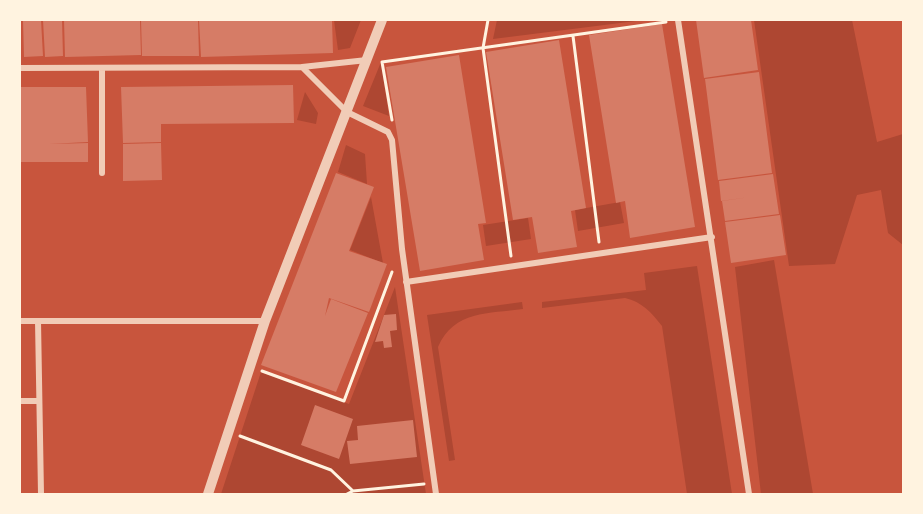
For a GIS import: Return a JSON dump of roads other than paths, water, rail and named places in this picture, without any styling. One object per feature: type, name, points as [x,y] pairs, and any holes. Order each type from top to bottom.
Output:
[{"type":"street","points":[[208,495],[227,431],[265,321],[370,56],[382,20]]},
{"type":"street","points":[[678,20],[749,495]]},
{"type":"street","points":[[20,68],[302,67],[370,56]]},
{"type":"street","points":[[302,67],[347,112],[388,132],[392,140],[406,282],[436,495]]},
{"type":"street","points":[[102,68],[102,173]]},
{"type":"street","points":[[406,282],[712,237]]},
{"type":"street","points":[[20,321],[265,321]]},
{"type":"street","points":[[38,321],[41,495]]},
{"type":"street","points":[[20,401],[39,401]]}]
